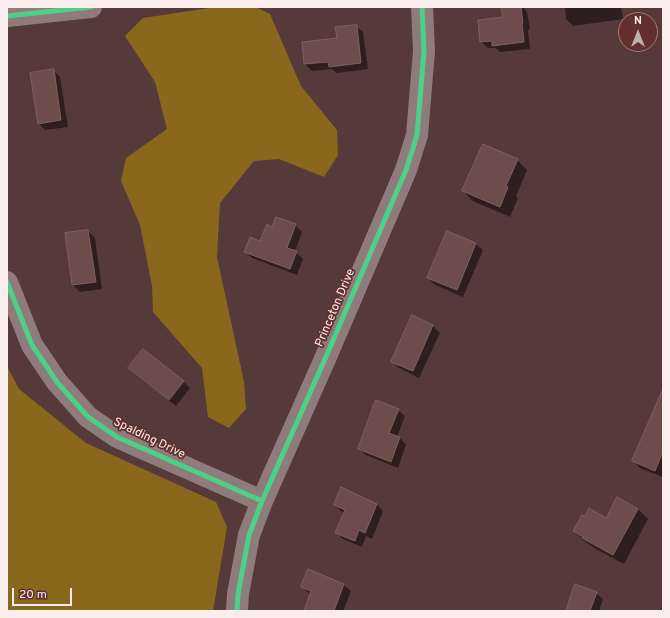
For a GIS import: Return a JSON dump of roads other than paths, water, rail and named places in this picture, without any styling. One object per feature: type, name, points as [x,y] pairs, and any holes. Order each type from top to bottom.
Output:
[{"type":"street","points":[[7,16],[91,7]]},
{"type":"street","name":"Princeton Drive","points":[[237,611],[238,594],[249,535],[262,500],[331,345],[406,170],[417,135],[424,51],[422,7]]},
{"type":"street","name":"Spalding Drive","points":[[7,282],[32,345],[57,382],[88,417],[117,437],[262,500]]}]
